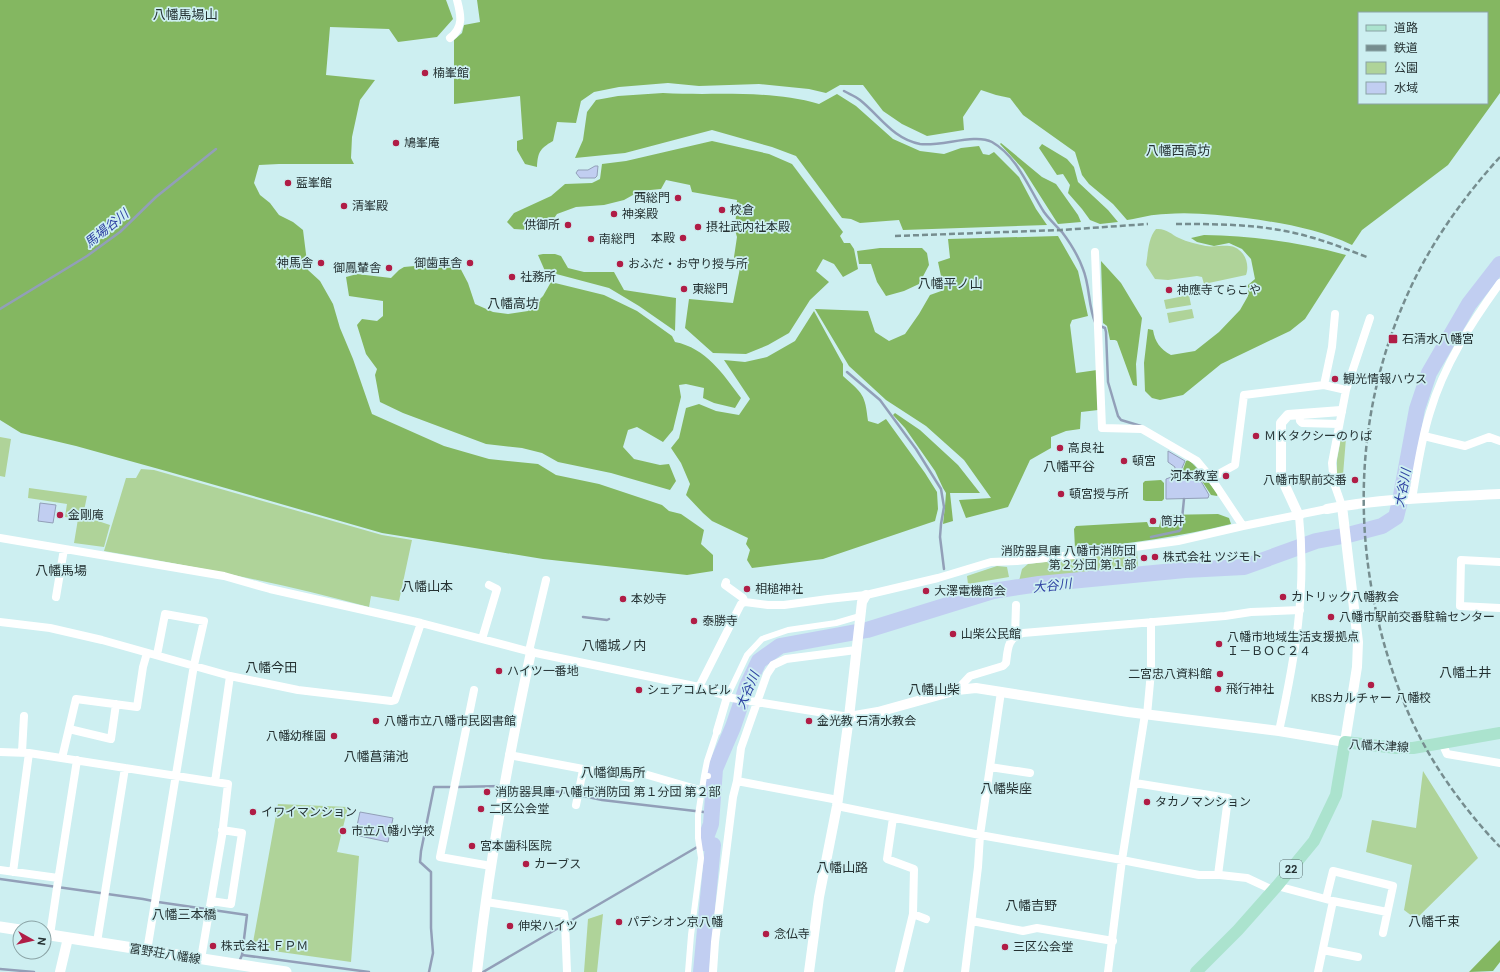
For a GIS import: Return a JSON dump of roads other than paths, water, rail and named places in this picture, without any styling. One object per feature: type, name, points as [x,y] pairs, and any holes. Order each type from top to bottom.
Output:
[{"type":"main road","name":"八幡木津線","points":[[1196,972],[1238,930],[1314,841],[1336,795],[1345,742],[1396,748],[1413,748],[1500,730]]},
{"type":"main road","points":[[0,927],[12,929]]},
{"type":"main road","name":"富野荘八幡線","points":[[52,936],[232,964],[247,969],[286,972]]},
{"type":"street","points":[[450,38],[459,29],[461,21],[457,0]]},
{"type":"street","points":[[1095,252],[1102,428],[1142,429],[1197,461],[1211,478],[1243,526]]},
{"type":"street","points":[[1410,499],[1430,412],[1441,382],[1463,337],[1500,283]]},
{"type":"street","points":[[1324,385],[1332,348],[1334,314]]},
{"type":"street","points":[[0,538],[224,576],[270,589],[421,623],[530,651],[699,687],[730,697],[849,717],[878,712],[956,690],[976,688],[1146,715],[1279,731],[1345,742],[1357,667],[1358,648],[1342,506],[1334,483],[1332,463],[1346,390],[1370,318]]},
{"type":"street","points":[[1211,478],[1235,465],[1244,395],[1324,385],[1346,390]]},
{"type":"street","points":[[1279,731],[1291,673],[1300,610],[1302,564],[1299,516],[1281,477],[1281,423],[1288,415],[1341,411]]},
{"type":"street","points":[[1299,414],[1300,421],[1302,423],[1339,424]]},
{"type":"street","points":[[1424,436],[1465,446],[1490,437],[1500,441]]},
{"type":"street","points":[[699,687],[741,604],[746,602],[768,606],[866,595],[938,578],[991,562],[1017,561],[1084,554],[1178,541],[1357,503],[1500,494]]},
{"type":"street","points":[[56,597],[64,549]]},
{"type":"street","points":[[1500,562],[1461,560],[1460,606],[1500,608]]},
{"type":"street","points":[[477,971],[491,866],[509,755],[546,580]]},
{"type":"street","points":[[726,582],[725,585],[743,598],[746,602]]},
{"type":"street","points":[[482,639],[497,589],[489,586]]},
{"type":"street","points":[[809,972],[819,897],[837,803],[849,717],[862,602],[866,595]]},
{"type":"street","points":[[956,690],[970,676],[1003,666],[1006,663],[1008,647],[1015,636],[1016,605]]},
{"type":"street","points":[[1015,636],[1023,633],[1225,616],[1250,612],[1300,610]]},
{"type":"street","points":[[147,951],[155,894],[194,666],[204,620],[165,614],[157,655]]},
{"type":"street","points":[[688,972],[691,935],[702,858],[700,855],[698,838],[698,815],[706,776],[707,761],[716,731],[747,655],[762,639],[788,630],[860,618]]},
{"type":"street","points":[[0,622],[57,630],[102,640],[230,676],[298,690],[391,701],[395,700],[421,623]]},
{"type":"street","points":[[1108,972],[1122,860],[1146,715],[1151,672],[1151,622]]},
{"type":"street","points":[[713,972],[715,942],[733,798],[742,748],[767,674],[773,665],[786,659],[856,648]]},
{"type":"street","points":[[62,758],[76,699],[137,707],[143,667],[147,653]]},
{"type":"street","points":[[215,782],[230,676]]},
{"type":"street","points":[[474,690],[440,857],[491,866]]},
{"type":"street","points":[[965,972],[972,921],[980,835],[1001,692]]},
{"type":"street","points":[[69,729],[111,739],[116,704]]},
{"type":"street","points":[[12,872],[25,753],[24,716]]},
{"type":"street","points":[[1442,743],[1447,754],[1500,763]]},
{"type":"street","points":[[0,752],[25,753],[77,760],[228,784],[211,903],[201,959]]},
{"type":"street","points":[[509,755],[631,778],[634,771],[703,791]]},
{"type":"street","points":[[50,920],[77,760]]},
{"type":"street","points":[[990,767],[1030,773]]},
{"type":"street","points":[[97,942],[125,768]]},
{"type":"street","points":[[577,798],[584,770]]},
{"type":"street","points":[[737,781],[837,803],[893,818],[980,835],[1200,875],[1248,878],[1275,888],[1388,912]]},
{"type":"street","points":[[1135,783],[1228,798],[1218,875]]},
{"type":"street","points":[[893,818],[886,859],[914,869],[913,914],[899,972]]},
{"type":"street","points":[[211,903],[231,904],[242,833],[222,830]]},
{"type":"street","points":[[0,870],[57,883]]},
{"type":"street","points":[[1318,972],[1323,950],[1333,871],[1393,886],[1383,933]]},
{"type":"street","points":[[486,902],[564,914],[567,972]]},
{"type":"street","points":[[913,914],[926,919]]},
{"type":"street","points":[[972,921],[1023,931],[1036,928],[1113,941]]},
{"type":"street","points":[[61,968],[68,938]]},
{"type":"street","points":[[1323,950],[1358,957]]},
{"type":"water","points":[[598,166],[597,176],[595,178],[580,178],[576,173],[578,170],[588,170]]},
{"type":"water","points":[[1168,451],[1185,461],[1179,475],[1188,480],[1198,476],[1209,495],[1208,498],[1166,499],[1166,479],[1174,476],[1175,467],[1168,462]]},
{"type":"water","points":[[40,503],[56,505],[53,523],[38,521]]},
{"type":"water","points":[[360,812],[393,818],[388,842],[355,835]]},
{"type":"waterway","points":[[844,91],[860,100],[894,132],[910,141],[920,144],[938,144],[967,139],[977,139],[992,142],[1001,148],[1016,165],[1044,212],[1062,232],[1077,254],[1087,282],[1091,309],[1095,322]]},
{"type":"waterway","name":"馬場谷川","points":[[0,309],[87,256],[120,232],[156,197],[216,149]]},
{"type":"waterway","name":"大谷川","points":[[701,972],[713,845],[704,843],[711,824],[715,769],[733,727],[747,686],[759,661],[780,646],[867,630],[993,591],[1039,584],[1185,570],[1244,567],[1316,541],[1348,535],[1382,526],[1396,517],[1417,409],[1429,373],[1469,304],[1500,264]]},
{"type":"waterway","points":[[1100,326],[1105,328],[1106,332],[1108,382],[1118,416],[1121,420],[1141,426]]},
{"type":"waterway","points":[[847,372],[880,400],[916,449],[941,489],[944,507],[940,537],[944,569]]},
{"type":"waterway","points":[[1151,537],[1179,531],[1181,529],[1184,499]]},
{"type":"waterway","points":[[583,617],[609,619]]},
{"type":"waterway","points":[[457,787],[502,786]]},
{"type":"waterway","points":[[507,786],[569,793],[602,800],[712,813]]},
{"type":"waterway","points":[[429,972],[433,953],[431,928],[431,872],[420,862],[421,851],[434,787],[452,787]]},
{"type":"waterway","points":[[483,972],[704,843]]},
{"type":"waterway","points":[[0,879],[247,915],[242,955],[239,962]]},
{"type":"waterway","points":[[242,955],[369,972]]},
{"type":"waterway","points":[[0,969],[34,972]]},
{"type":"railway","points":[[1500,157],[1457,209],[1421,266],[1402,307],[1384,356],[1372,405],[1366,456],[1364,506],[1367,556],[1375,607],[1388,656],[1405,705],[1423,743],[1458,798],[1500,847]]},
{"type":"railway","points":[[895,236],[1061,230],[1148,224]]},
{"type":"railway","points":[[1176,224],[1227,225],[1277,229],[1317,239],[1367,257]]},
{"type":"place","name":"楠峯館","points":[[425,73]]},
{"type":"place","name":"鳩峯庵","points":[[396,143]]},
{"type":"place","name":"藍峯館","points":[[288,183]]},
{"type":"place","name":"西総門","points":[[678,198]]},
{"type":"place","name":"清峯殿","points":[[344,206]]},
{"type":"place","name":"校倉","points":[[722,210]]},
{"type":"place","name":"神楽殿","points":[[614,214]]},
{"type":"place","name":"供御所","points":[[568,225]]},
{"type":"place","name":"摂社武内社本殿","points":[[698,227]]},
{"type":"place","name":"本殿","points":[[683,238]]},
{"type":"place","name":"南総門","points":[[591,239]]},
{"type":"place","name":"神馬舎","points":[[321,263]]},
{"type":"place","name":"御歯車舎","points":[[470,263]]},
{"type":"place","name":"おふだ・お守り授与所","points":[[620,264]]},
{"type":"place","name":"御鳳輦舎","points":[[389,268]]},
{"type":"place","name":"社務所","points":[[512,277]]},
{"type":"place","name":"東総門","points":[[684,289]]},
{"type":"place","name":"神應寺てらこや","points":[[1169,290]]},
{"type":"place","name":"石清水八幡宮","points":[[1393,339]]},
{"type":"place","name":"観光情報ハウス","points":[[1335,379]]},
{"type":"place","name":"ＭＫタクシーのりば","points":[[1256,436]]},
{"type":"place","name":"高良社","points":[[1060,448]]},
{"type":"place","name":"頓宮","points":[[1124,461]]},
{"type":"place","name":"河本教室","points":[[1226,476]]},
{"type":"place","name":"八幡市駅前交番","points":[[1355,480]]},
{"type":"place","name":"頓宮授与所","points":[[1061,494]]},
{"type":"place","name":"金剛庵","points":[[60,515]]},
{"type":"place","name":"筒井","points":[[1153,521]]},
{"type":"place","name":"株式会社 ツジモト","points":[[1155,557]]},
{"type":"place","name":"消防器具庫 八幡市消防団 第２分団 第１部","points":[[1144,558]]},
{"type":"place","name":"相槌神社","points":[[747,589]]},
{"type":"place","name":"大澤電機商会","points":[[926,591]]},
{"type":"place","name":"カトリック八幡教会","points":[[1283,597]]},
{"type":"place","name":"本妙寺","points":[[623,599]]},
{"type":"place","name":"八幡市駅前交番駐輪センター","points":[[1331,617]]},
{"type":"place","name":"泰勝寺","points":[[694,621]]},
{"type":"place","name":"山柴公民館","points":[[953,634]]},
{"type":"place","name":"八幡市地域生活支援拠点 Ｉ－ＢＯＣ２４","points":[[1219,644]]},
{"type":"place","name":"ハイツ一番地","points":[[499,671]]},
{"type":"place","name":"二宮忠八資料館","points":[[1220,674]]},
{"type":"place","name":"KBSカルチャー 八幡校","points":[[1371,685]]},
{"type":"place","name":"飛行神社","points":[[1218,689]]},
{"type":"place","name":"シェアコムビル","points":[[639,690]]},
{"type":"place","name":"八幡市立八幡市民図書館","points":[[376,721]]},
{"type":"place","name":"金光教 石清水教会","points":[[809,721]]},
{"type":"place","name":"八幡幼稚園","points":[[334,736]]},
{"type":"place","name":"消防器具庫 八幡市消防団 第１分団 第２部","points":[[487,792]]},
{"type":"place","name":"タカノマンション","points":[[1147,802]]},
{"type":"place","name":"二区公会堂","points":[[481,809]]},
{"type":"place","name":"イワイマンション","points":[[253,812]]},
{"type":"place","name":"市立八幡小学校","points":[[343,831]]},
{"type":"place","name":"宮本歯科医院","points":[[472,846]]},
{"type":"place","name":"カーブス","points":[[526,864]]},
{"type":"place","name":"パデシオン京八幡","points":[[619,922]]},
{"type":"place","name":"伸栄ハイツ","points":[[510,926]]},
{"type":"place","name":"念仏寺","points":[[766,934]]},
{"type":"place","name":"株式会社 ＦＰＭ","points":[[213,946]]},
{"type":"place","name":"三区公会堂","points":[[1005,947]]},
{"type":"district","name":"八幡馬場山","points":[[185,14]]},
{"type":"district","name":"八幡西高坊","points":[[1178,150]]},
{"type":"district","name":"八幡平ノ山","points":[[950,283]]},
{"type":"district","name":"八幡高坊","points":[[513,303]]},
{"type":"district","name":"八幡平谷","points":[[1069,466]]},
{"type":"district","name":"八幡馬場","points":[[61,570]]},
{"type":"district","name":"八幡山本","points":[[427,586]]},
{"type":"district","name":"八幡城ノ内","points":[[614,645]]},
{"type":"district","name":"八幡今田","points":[[271,667]]},
{"type":"district","name":"八幡土井","points":[[1465,672]]},
{"type":"district","name":"八幡山柴","points":[[934,689]]},
{"type":"district","name":"八幡菖蒲池","points":[[376,756]]},
{"type":"district","name":"八幡御馬所","points":[[613,772]]},
{"type":"district","name":"八幡柴座","points":[[1006,788]]},
{"type":"district","name":"八幡山路","points":[[842,867]]},
{"type":"district","name":"八幡吉野","points":[[1031,905]]},
{"type":"district","name":"八幡三本橋","points":[[184,914]]},
{"type":"district","name":"八幡千束","points":[[1434,921]]}]
